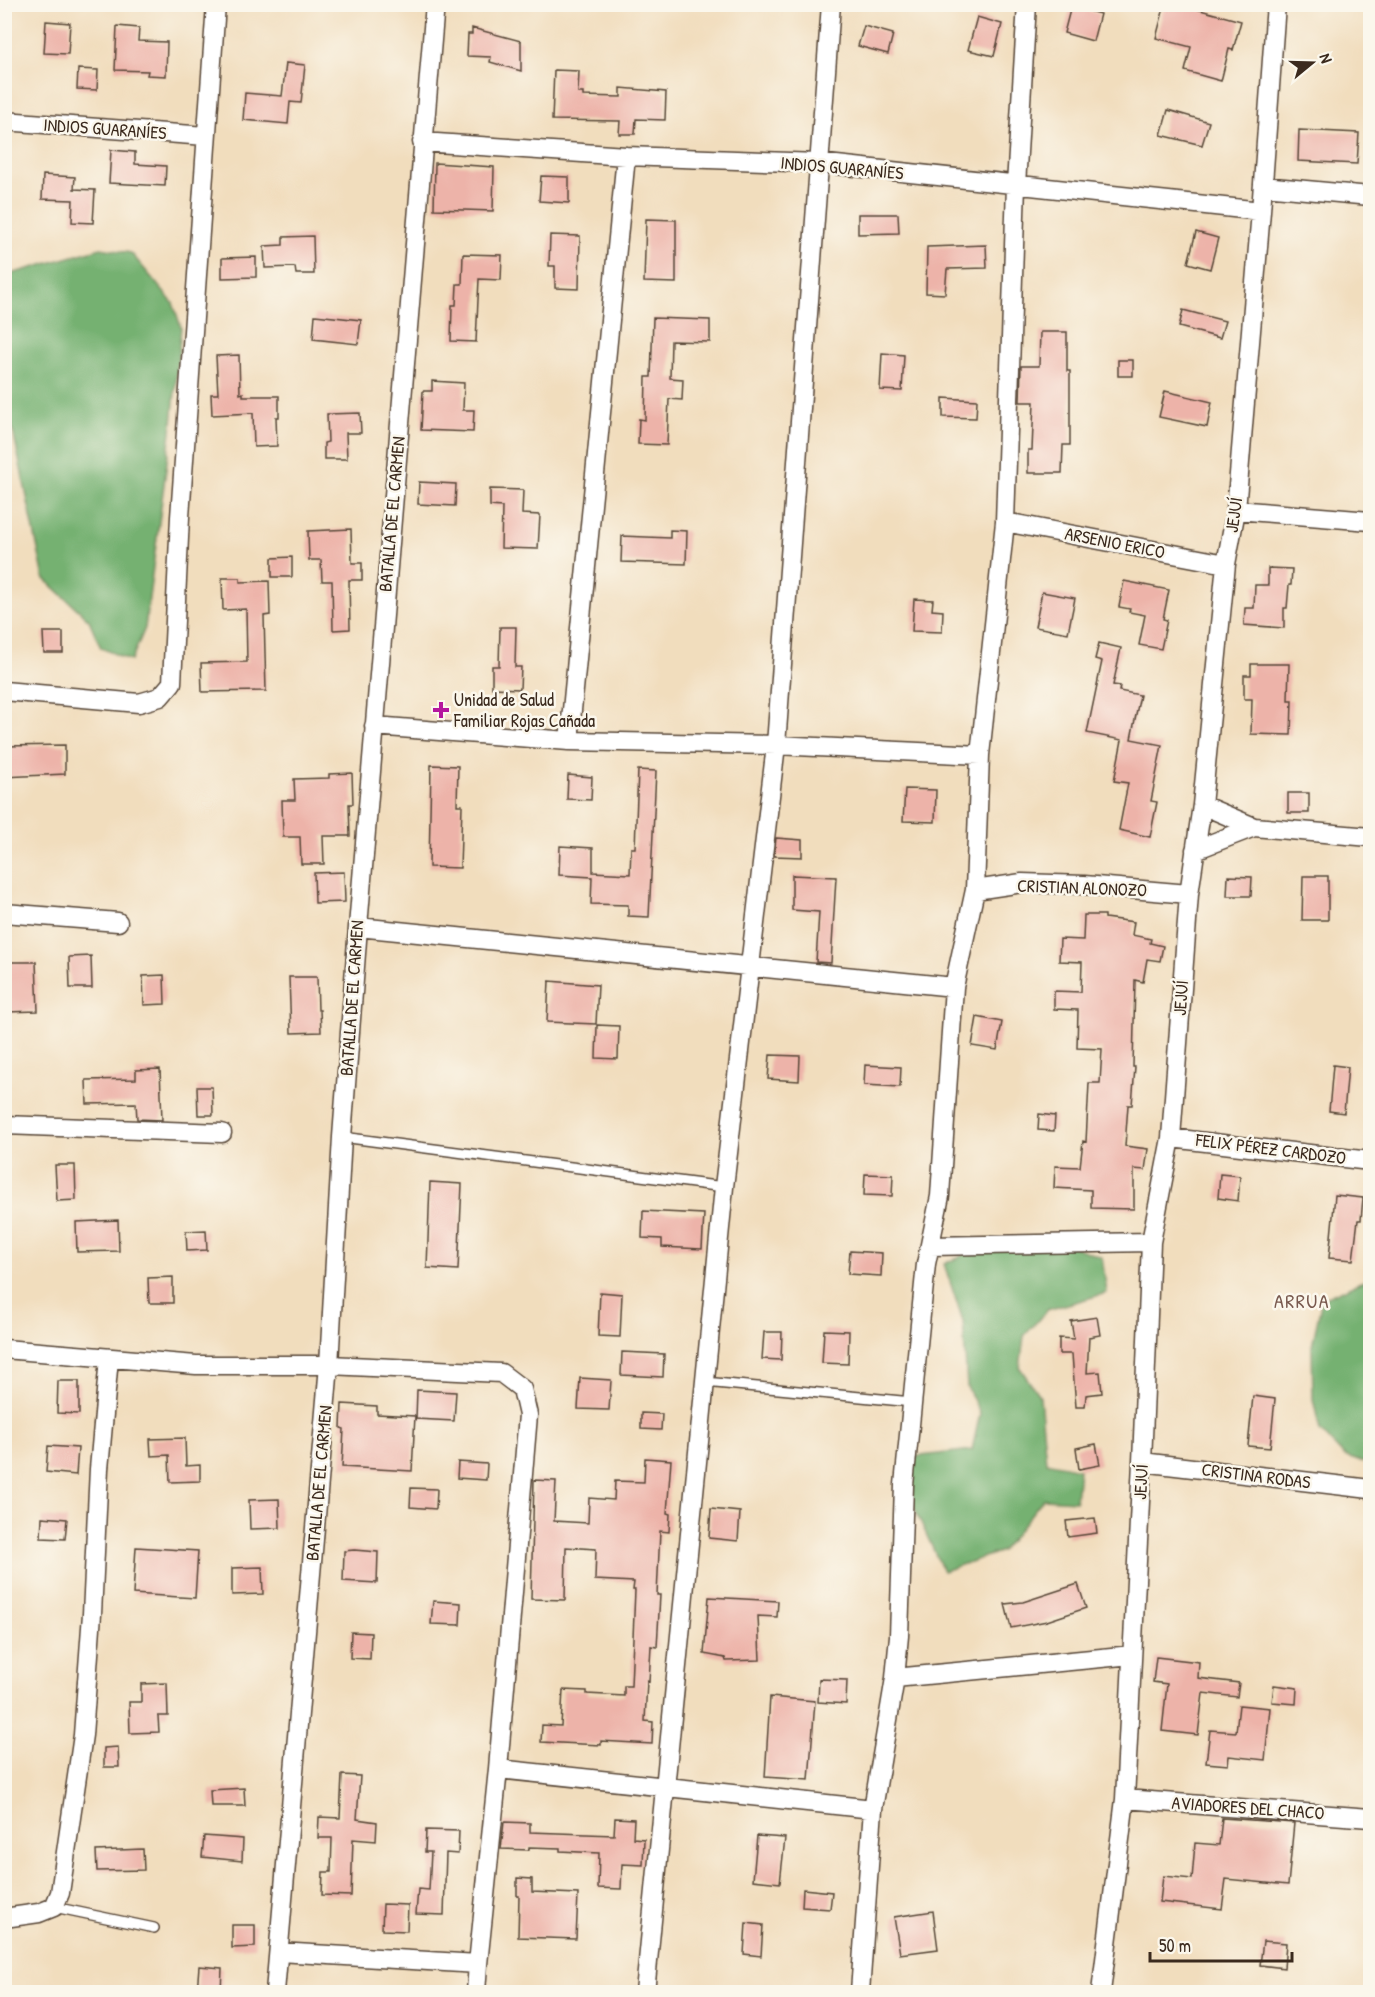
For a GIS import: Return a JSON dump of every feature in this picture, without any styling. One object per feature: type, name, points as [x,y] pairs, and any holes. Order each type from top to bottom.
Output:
[{"type":"street","points":[[4,691],[139,703],[160,697],[172,683],[180,517],[216,4]]},
{"type":"street","name":"BATALLA DE EL CARMEN","points":[[275,1992],[329,1365],[342,1137],[358,927],[435,4]]},
{"type":"street","points":[[645,1992],[724,1187],[776,745],[831,4]]},
{"type":"street","points":[[860,1992],[873,1809],[895,1677],[899,1636],[904,1485],[930,1246],[940,1196],[954,987],[975,890],[980,755],[1005,522],[1016,185],[1027,4]]},
{"type":"street","name":"JEJUÍ","points":[[1106,1992],[1125,1799],[1142,1462],[1150,1242],[1171,1138],[1189,894],[1202,805],[1226,564],[1236,510],[1276,4]]},
{"type":"street","name":"INDIOS GUARANÍES","points":[[4,121],[206,136]]},
{"type":"street","name":"INDIOS GUARANÍES","points":[[423,142],[626,156],[818,163],[1261,211]]},
{"type":"street","points":[[569,741],[626,156]]},
{"type":"street","points":[[1263,186],[1371,196]]},
{"type":"street","points":[[1236,510],[1371,521]]},
{"type":"street","name":"ARSENIO ERICO","points":[[1005,522],[1226,564]]},
{"type":"street","points":[[374,726],[569,741],[776,745],[980,755]]},
{"type":"street","points":[[1202,805],[1254,827],[1371,837]]},
{"type":"street","points":[[1196,850],[1254,827]]},
{"type":"street","name":"CRISTIAN ALONOZO","points":[[975,890],[1033,884],[1084,885],[1189,894]]},
{"type":"street","points":[[4,913],[118,922]]},
{"type":"street","points":[[358,927],[954,987]]},
{"type":"street","points":[[4,1125],[222,1132]]},
{"type":"street","name":"FELIX PÉREZ CARDOZO","points":[[1171,1138],[1371,1161]]},
{"type":"street","points":[[930,1246],[1150,1242]]},
{"type":"street","points":[[4,1349],[196,1365],[329,1365],[501,1373],[522,1389],[528,1415],[498,1769],[476,1992]]},
{"type":"street","points":[[4,1918],[39,1913],[54,1907],[60,1893],[83,1735],[99,1469],[109,1358]]},
{"type":"street","name":"CRISTINA RODAS","points":[[1142,1462],[1371,1489]]},
{"type":"street","points":[[895,1677],[1132,1655]]},
{"type":"street","points":[[498,1769],[873,1809]]},
{"type":"street","name":"AVIADORES DEL CHACO","points":[[1125,1799],[1371,1818]]},
{"type":"street","points":[[279,1952],[478,1964]]},
{"type":"lane","points":[[342,1137],[724,1187]]},
{"type":"lane","points":[[705,1383],[912,1402]]},
{"type":"lane","points":[[54,1907],[154,1928]]},
{"type":"green space","points":[[101,248],[131,253],[173,303],[181,327],[172,424],[145,628],[131,661],[101,648],[89,620],[44,578],[5,393],[5,279],[11,274]]},
{"type":"green space","points":[[1069,1245],[1102,1257],[1107,1293],[1047,1310],[1024,1336],[1020,1368],[1040,1397],[1046,1462],[1079,1469],[1076,1501],[1043,1499],[1002,1551],[943,1571],[904,1485],[913,1457],[972,1450],[980,1413],[967,1387],[963,1321],[944,1264],[972,1251]]},
{"type":"green space","points":[[1370,1278],[1370,1465],[1344,1456],[1320,1431],[1313,1399],[1312,1346],[1322,1299]]},
{"type":"building","points":[[1165,4],[1178,4],[1241,21],[1233,50],[1229,49],[1221,81],[1185,71],[1191,47],[1156,38]]},
{"type":"building","points":[[1071,6],[1100,14],[1093,41],[1064,33]]},
{"type":"building","points":[[977,17],[1002,24],[994,56],[968,50]]},
{"type":"building","points":[[46,21],[70,23],[68,54],[44,53]]},
{"type":"building","points":[[117,26],[139,28],[138,41],[167,42],[166,76],[147,75],[148,71],[115,70]]},
{"type":"building","points":[[864,26],[893,34],[888,54],[858,46]]},
{"type":"building","points":[[472,28],[521,41],[521,71],[490,62],[491,57],[467,56],[468,34],[472,34]]},
{"type":"building","points":[[286,63],[305,65],[301,103],[290,102],[288,124],[243,120],[245,93],[282,96]]},
{"type":"building","points":[[78,69],[98,70],[97,90],[77,89]]},
{"type":"building","points":[[554,70],[579,71],[578,93],[583,93],[583,96],[621,97],[621,88],[666,92],[665,120],[636,119],[635,134],[619,134],[620,121],[552,120]]},
{"type":"building","points":[[1168,110],[1209,122],[1202,145],[1161,135]]},
{"type":"building","points":[[1299,130],[1359,133],[1357,164],[1298,161]]},
{"type":"building","points":[[111,150],[135,152],[135,164],[166,166],[165,186],[109,183]]},
{"type":"building","points":[[435,163],[494,167],[493,211],[434,209]]},
{"type":"building","points":[[43,175],[75,177],[74,189],[95,190],[93,223],[72,222],[73,200],[42,199]]},
{"type":"building","points":[[541,176],[569,177],[569,203],[539,201]]},
{"type":"building","points":[[858,214],[898,214],[899,233],[858,234]]},
{"type":"building","points":[[646,219],[676,220],[676,283],[644,282]]},
{"type":"building","points":[[1196,232],[1218,238],[1210,269],[1188,263]]},
{"type":"building","points":[[550,235],[580,236],[579,289],[555,288],[555,266],[549,266]]},
{"type":"building","points":[[313,236],[314,274],[296,274],[295,267],[265,268],[264,246],[283,245],[283,237]]},
{"type":"building","points":[[986,245],[987,268],[947,269],[945,294],[926,293],[927,247]]},
{"type":"building","points":[[463,254],[502,255],[501,280],[479,279],[476,342],[451,341],[452,305],[456,305],[457,284],[462,284]]},
{"type":"building","points":[[256,257],[256,277],[222,278],[222,258]]},
{"type":"building","points":[[1183,310],[1225,321],[1220,338],[1179,327]]},
{"type":"building","points":[[315,315],[361,320],[358,344],[313,339]]},
{"type":"building","points":[[653,318],[710,320],[710,342],[671,341],[670,378],[683,379],[682,400],[669,399],[667,445],[638,444],[639,419],[645,420],[646,377],[651,377]]},
{"type":"building","points":[[1040,332],[1067,332],[1067,371],[1070,371],[1070,445],[1063,445],[1062,473],[1028,473],[1028,450],[1032,450],[1034,402],[1020,402],[1021,366],[1039,366]]},
{"type":"building","points":[[882,353],[904,355],[902,391],[880,390]]},
{"type":"building","points":[[239,355],[240,394],[243,393],[243,396],[279,396],[279,417],[276,417],[277,446],[254,447],[253,413],[212,415],[211,394],[218,394],[216,356]]},
{"type":"building","points":[[1118,360],[1133,360],[1133,376],[1118,376]]},
{"type":"building","points":[[432,381],[464,383],[463,410],[474,410],[473,432],[421,430],[423,391],[432,391]]},
{"type":"building","points":[[1165,391],[1212,402],[1207,427],[1159,417]]},
{"type":"building","points":[[943,398],[977,400],[976,418],[943,417]]},
{"type":"building","points":[[360,413],[361,433],[346,433],[347,459],[324,459],[324,443],[328,442],[327,414]]},
{"type":"building","points":[[419,482],[456,484],[455,506],[418,504]]},
{"type":"building","points":[[490,489],[523,490],[522,514],[540,515],[538,549],[501,548],[502,507],[490,506]]},
{"type":"building","points":[[351,529],[352,563],[362,563],[362,580],[349,580],[350,629],[333,630],[332,581],[322,581],[321,560],[309,560],[308,531]]},
{"type":"building","points":[[670,530],[687,531],[686,564],[621,562],[622,536],[670,538]]},
{"type":"building","points":[[292,557],[292,577],[272,577],[272,558]]},
{"type":"building","points":[[1268,568],[1292,569],[1287,608],[1284,608],[1284,628],[1244,625],[1245,608],[1254,608],[1255,585],[1268,585]]},
{"type":"building","points":[[222,578],[240,578],[240,582],[269,581],[270,615],[264,616],[266,691],[202,692],[201,663],[247,662],[246,609],[223,610]]},
{"type":"building","points":[[1124,581],[1169,590],[1163,619],[1167,620],[1161,649],[1139,645],[1145,615],[1129,612],[1130,609],[1119,607]]},
{"type":"building","points":[[1042,592],[1075,598],[1068,633],[1035,627]]},
{"type":"building","points":[[914,599],[933,600],[932,610],[943,611],[942,632],[912,631]]},
{"type":"building","points":[[500,627],[516,627],[515,667],[521,667],[520,689],[492,688],[492,666],[499,666]]},
{"type":"building","points":[[43,632],[63,632],[63,653],[44,653]]},
{"type":"building","points":[[1099,643],[1121,648],[1113,685],[1120,686],[1119,691],[1140,695],[1131,739],[1162,745],[1151,801],[1157,802],[1150,837],[1119,830],[1128,783],[1114,781],[1122,740],[1087,733],[1102,661],[1095,659]]},
{"type":"building","points":[[1251,664],[1289,664],[1288,700],[1292,700],[1291,735],[1251,734],[1252,699],[1244,699],[1244,675],[1251,675]]},
{"type":"building","points":[[65,745],[65,774],[4,777],[4,746]]},
{"type":"building","points":[[431,765],[458,766],[457,805],[462,805],[460,868],[429,867]]},
{"type":"building","points":[[638,770],[656,771],[649,917],[628,916],[628,905],[591,904],[592,877],[559,875],[560,846],[593,848],[593,872],[630,874],[631,848],[635,848]]},
{"type":"building","points":[[352,773],[353,804],[349,804],[350,836],[323,836],[324,864],[301,864],[300,837],[283,837],[282,800],[295,800],[294,779],[329,778],[329,774]]},
{"type":"building","points":[[568,775],[592,777],[591,800],[567,799]]},
{"type":"building","points":[[905,789],[936,790],[935,822],[903,821]]},
{"type":"building","points":[[1288,793],[1309,793],[1309,813],[1288,813]]},
{"type":"building","points":[[776,838],[802,840],[802,857],[774,856]]},
{"type":"building","points":[[344,872],[345,902],[315,903],[314,873]]},
{"type":"building","points":[[792,875],[836,877],[831,963],[816,962],[819,912],[792,910]]},
{"type":"building","points":[[1228,876],[1252,877],[1251,896],[1227,896]]},
{"type":"building","points":[[1303,876],[1328,876],[1328,920],[1302,920]]},
{"type":"building","points":[[1084,915],[1105,915],[1105,918],[1134,922],[1132,935],[1151,939],[1150,943],[1163,946],[1160,961],[1147,959],[1143,982],[1135,980],[1133,1067],[1135,1067],[1132,1105],[1128,1105],[1125,1146],[1148,1149],[1145,1170],[1134,1169],[1134,1209],[1091,1208],[1091,1190],[1054,1188],[1055,1166],[1080,1167],[1083,1141],[1086,1142],[1089,1083],[1100,1083],[1102,1049],[1077,1048],[1078,1010],[1054,1009],[1054,991],[1081,992],[1082,962],[1059,961],[1060,939],[1083,940]]},
{"type":"building","points":[[91,956],[92,988],[70,988],[69,957]]},
{"type":"building","points":[[5,962],[36,962],[38,1011],[6,1012]]},
{"type":"building","points":[[164,975],[165,1004],[144,1005],[143,976]]},
{"type":"building","points":[[289,977],[317,977],[321,1032],[291,1033]]},
{"type":"building","points":[[549,981],[598,985],[596,1024],[547,1022]]},
{"type":"building","points":[[977,1017],[1002,1022],[997,1050],[972,1046]]},
{"type":"building","points":[[597,1025],[619,1026],[618,1059],[596,1058]]},
{"type":"building","points":[[770,1055],[800,1056],[799,1081],[768,1079]]},
{"type":"building","points":[[865,1065],[901,1067],[900,1087],[864,1085]]},
{"type":"building","points":[[1333,1065],[1348,1067],[1344,1113],[1329,1111]]},
{"type":"building","points":[[160,1069],[162,1120],[137,1119],[136,1103],[87,1104],[86,1080],[136,1079],[136,1070]]},
{"type":"building","points":[[197,1087],[212,1087],[213,1115],[198,1115]]},
{"type":"building","points":[[1039,1114],[1055,1116],[1054,1131],[1038,1130]]},
{"type":"building","points":[[55,1165],[75,1165],[76,1200],[57,1201]]},
{"type":"building","points":[[865,1174],[893,1175],[892,1196],[864,1195]]},
{"type":"building","points":[[1220,1174],[1240,1176],[1238,1201],[1218,1198]]},
{"type":"building","points":[[430,1182],[462,1184],[458,1270],[427,1268]]},
{"type":"building","points":[[1335,1195],[1363,1198],[1353,1260],[1329,1258]]},
{"type":"building","points":[[643,1211],[704,1214],[702,1249],[662,1247],[662,1239],[642,1238]]},
{"type":"building","points":[[118,1220],[119,1251],[77,1252],[76,1222]]},
{"type":"building","points":[[206,1230],[207,1250],[187,1251],[186,1231]]},
{"type":"building","points":[[850,1251],[882,1253],[881,1276],[848,1274]]},
{"type":"building","points":[[173,1277],[173,1303],[149,1303],[148,1278]]},
{"type":"building","points":[[600,1292],[622,1294],[620,1337],[598,1336]]},
{"type":"building","points":[[1097,1317],[1100,1335],[1089,1337],[1087,1373],[1100,1372],[1102,1393],[1086,1395],[1085,1407],[1076,1407],[1072,1354],[1059,1354],[1059,1338],[1074,1339],[1071,1321]]},
{"type":"building","points":[[824,1330],[849,1331],[848,1364],[822,1363]]},
{"type":"building","points":[[764,1332],[782,1332],[781,1360],[762,1359]]},
{"type":"building","points":[[622,1352],[664,1354],[663,1377],[621,1375]]},
{"type":"building","points":[[580,1378],[611,1380],[609,1410],[578,1409]]},
{"type":"building","points":[[58,1381],[79,1381],[79,1414],[57,1413]]},
{"type":"building","points":[[417,1390],[456,1392],[454,1421],[416,1419]]},
{"type":"building","points":[[1253,1396],[1275,1399],[1270,1448],[1248,1446]]},
{"type":"building","points":[[342,1404],[377,1406],[377,1414],[415,1416],[412,1471],[342,1467],[344,1429],[341,1428]]},
{"type":"building","points":[[641,1413],[662,1414],[661,1430],[641,1429]]},
{"type":"building","points":[[185,1438],[186,1466],[200,1465],[200,1481],[170,1482],[169,1455],[151,1456],[150,1439]]},
{"type":"building","points":[[1096,1444],[1100,1465],[1079,1469],[1076,1448]]},
{"type":"building","points":[[48,1446],[78,1448],[76,1475],[46,1472]]},
{"type":"building","points":[[645,1458],[671,1460],[667,1513],[670,1514],[669,1532],[660,1531],[657,1647],[651,1646],[649,1682],[647,1681],[645,1721],[653,1722],[652,1744],[601,1741],[601,1745],[541,1742],[542,1725],[561,1726],[563,1690],[624,1696],[624,1686],[631,1686],[635,1590],[633,1590],[634,1582],[595,1580],[596,1549],[566,1547],[565,1600],[531,1599],[534,1480],[556,1481],[554,1521],[588,1523],[589,1498],[614,1500],[615,1481],[644,1482]]},
{"type":"building","points":[[458,1462],[487,1464],[486,1480],[457,1478]]},
{"type":"building","points":[[411,1488],[437,1489],[436,1509],[410,1507]]},
{"type":"building","points":[[279,1499],[280,1528],[250,1529],[249,1500]]},
{"type":"building","points":[[711,1509],[740,1512],[738,1541],[709,1538]]},
{"type":"building","points":[[42,1517],[67,1519],[65,1539],[41,1538]]},
{"type":"building","points":[[1095,1518],[1097,1533],[1068,1537],[1066,1521]]},
{"type":"building","points":[[136,1547],[198,1551],[195,1598],[133,1594]]},
{"type":"building","points":[[344,1551],[378,1552],[377,1583],[343,1581]]},
{"type":"building","points":[[262,1567],[263,1594],[232,1595],[232,1568]]},
{"type":"building","points":[[1078,1584],[1086,1608],[1047,1621],[1011,1628],[1005,1604],[1023,1602]]},
{"type":"building","points":[[709,1597],[778,1601],[777,1617],[758,1616],[760,1660],[726,1661],[725,1658],[704,1654]]},
{"type":"building","points":[[433,1601],[461,1603],[460,1625],[431,1624]]},
{"type":"building","points":[[351,1632],[371,1633],[370,1659],[350,1658]]},
{"type":"building","points":[[1156,1657],[1199,1662],[1198,1678],[1239,1683],[1237,1697],[1203,1693],[1198,1735],[1162,1731],[1167,1684],[1153,1682]]},
{"type":"building","points":[[819,1679],[847,1680],[846,1704],[818,1702]]},
{"type":"building","points":[[167,1683],[168,1716],[158,1716],[159,1732],[130,1733],[129,1702],[141,1702],[141,1684]]},
{"type":"building","points":[[1274,1685],[1297,1688],[1296,1704],[1272,1702]]},
{"type":"building","points":[[770,1697],[815,1701],[809,1780],[765,1777]]},
{"type":"building","points":[[1239,1705],[1270,1708],[1265,1760],[1229,1756],[1228,1765],[1206,1763],[1210,1730],[1236,1732]]},
{"type":"building","points":[[118,1747],[119,1767],[104,1767],[104,1748]]},
{"type":"building","points":[[342,1775],[360,1776],[357,1819],[377,1822],[376,1841],[353,1839],[351,1896],[322,1895],[323,1872],[331,1872],[332,1838],[318,1838],[319,1817],[340,1818]]},
{"type":"building","points":[[244,1788],[245,1806],[211,1806],[210,1790]]},
{"type":"building","points":[[615,1818],[634,1819],[633,1838],[644,1839],[643,1865],[622,1864],[621,1889],[598,1888],[599,1853],[560,1851],[560,1848],[501,1849],[504,1822],[530,1823],[530,1832],[614,1835]]},
{"type":"building","points":[[1222,1818],[1294,1823],[1288,1885],[1226,1879],[1222,1909],[1160,1902],[1163,1876],[1192,1879],[1195,1843],[1219,1845]]},
{"type":"building","points":[[426,1830],[459,1831],[458,1854],[446,1853],[444,1915],[416,1914],[418,1889],[429,1890],[431,1852],[425,1852]]},
{"type":"building","points":[[204,1836],[243,1839],[242,1861],[202,1857]]},
{"type":"building","points":[[757,1836],[785,1838],[780,1883],[753,1880]]},
{"type":"building","points":[[143,1849],[144,1870],[97,1871],[96,1851]]},
{"type":"building","points":[[517,1878],[532,1879],[532,1892],[578,1894],[576,1939],[518,1937]]},
{"type":"building","points":[[803,1889],[832,1892],[830,1909],[802,1907]]},
{"type":"building","points":[[383,1904],[408,1905],[407,1931],[382,1930]]},
{"type":"building","points":[[933,1911],[938,1949],[900,1954],[894,1917]]},
{"type":"building","points":[[746,1923],[763,1925],[761,1956],[744,1954]]},
{"type":"building","points":[[232,1925],[255,1925],[255,1947],[232,1948]]},
{"type":"building","points":[[1263,1941],[1286,1943],[1284,1968],[1260,1965]]},
{"type":"building","points":[[199,1966],[222,1968],[221,1992],[197,1992]]},
{"type":"place","name":"Unidad de Salud Familiar Rojas Cañada","points":[[441,710]]},
{"type":"district","name":"ARRUA","points":[[1302,1301]]}]
